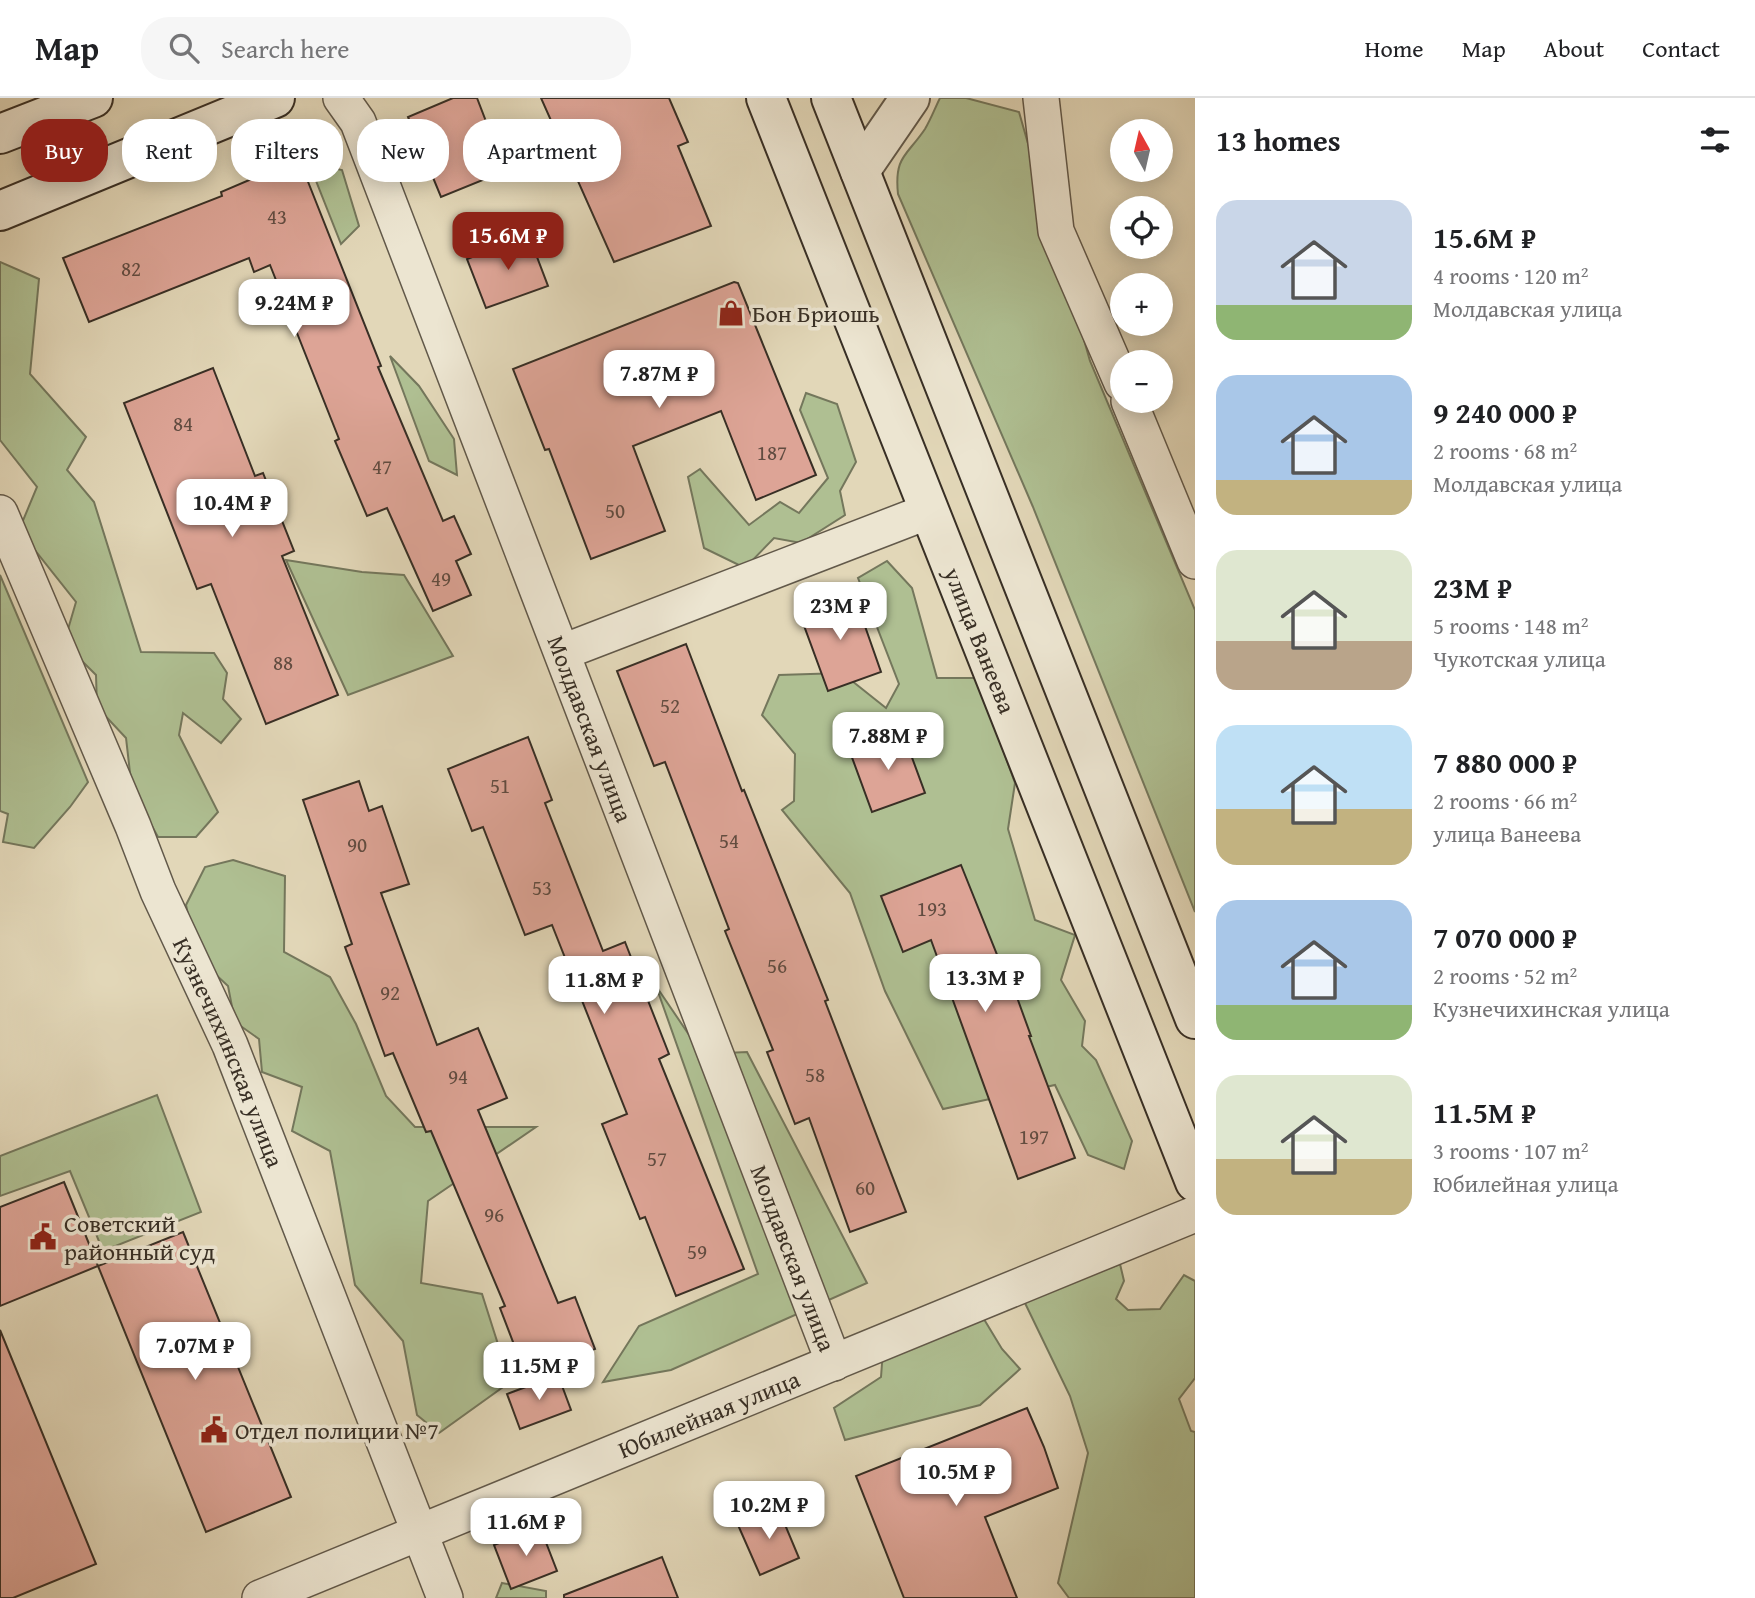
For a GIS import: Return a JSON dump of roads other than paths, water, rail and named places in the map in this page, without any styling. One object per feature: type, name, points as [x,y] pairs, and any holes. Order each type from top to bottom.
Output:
[{"type":"main road","points":[[0,134],[93,98]]},
{"type":"main road","points":[[0,211],[275,98]]},
{"type":"main road","name":"улица Ванеева","points":[[766,98],[1195,1182]]},
{"type":"main road","points":[[831,98],[1195,1020]]},
{"type":"main road","points":[[860,171],[910,98]]},
{"type":"street","name":"Молдавская улица","points":[[341,98],[358,122],[835,1363]]},
{"type":"street","points":[[1041,98],[1056,230],[1110,355]]},
{"type":"street","points":[[1134,413],[1195,561]]},
{"type":"street","points":[[563,652],[929,511]]},
{"type":"street","name":"Кузнечихинская улица","points":[[0,513],[128,813],[158,891],[230,1045],[445,1598]]},
{"type":"street","name":"Юбилейная улица","points":[[260,1598],[1195,1214]]},
{"type":"place","name":"Бон Бриошь","points":[[731,313]]},
{"type":"place","name":"Советский районный суд","points":[[43,1237]]},
{"type":"place","name":"Отдел полиции №7","points":[[214,1430]]}]
